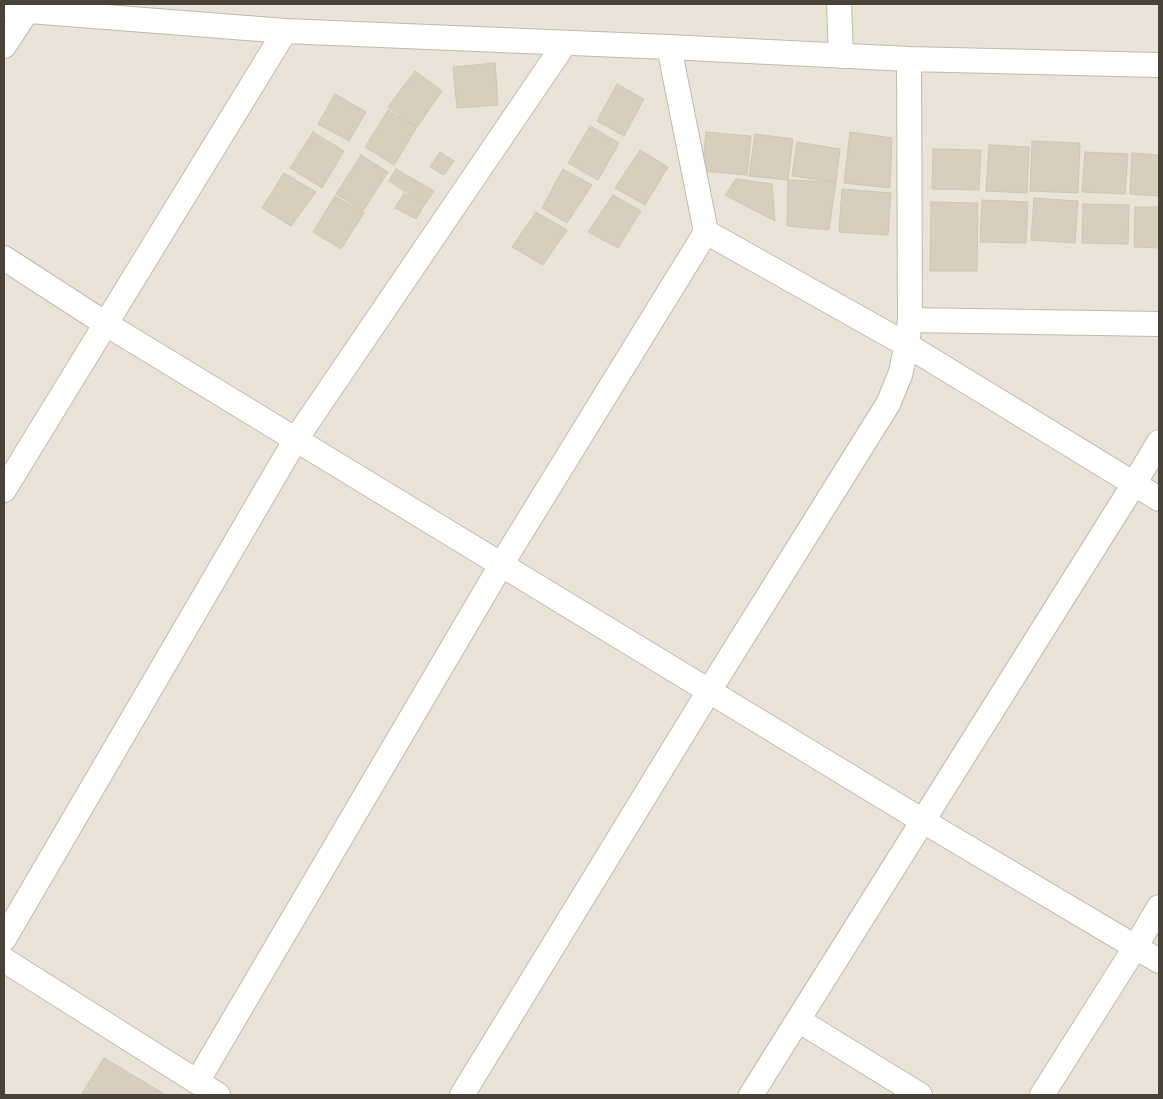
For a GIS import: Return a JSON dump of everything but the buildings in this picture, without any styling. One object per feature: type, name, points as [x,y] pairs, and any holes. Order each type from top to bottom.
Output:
[{"type":"street","points":[[839,4],[840,56]]},
{"type":"street","points":[[4,46],[16,8],[285,31],[909,59],[1159,65]]},
{"type":"street","points":[[4,490],[285,31]]},
{"type":"street","points":[[4,939],[296,439],[565,43]]},
{"type":"street","points":[[197,1082],[501,565],[706,232],[669,48]]},
{"type":"street","points":[[462,1095],[709,691],[888,404],[900,375],[907,345],[910,320],[909,59]]},
{"type":"street","points":[[706,232],[907,345],[1159,499]]},
{"type":"street","points":[[4,258],[106,324],[501,565],[923,821],[1159,961]]},
{"type":"street","points":[[910,320],[1159,324]]},
{"type":"street","points":[[752,1095],[1159,442]]},
{"type":"street","points":[[1042,1095],[1159,907]]},
{"type":"street","points":[[4,960],[218,1095]]},
{"type":"street","points":[[798,1020],[920,1095]]},
{"type":"shaded area","points":[[4,4],[1159,4],[1159,1095],[4,1095]]}]
